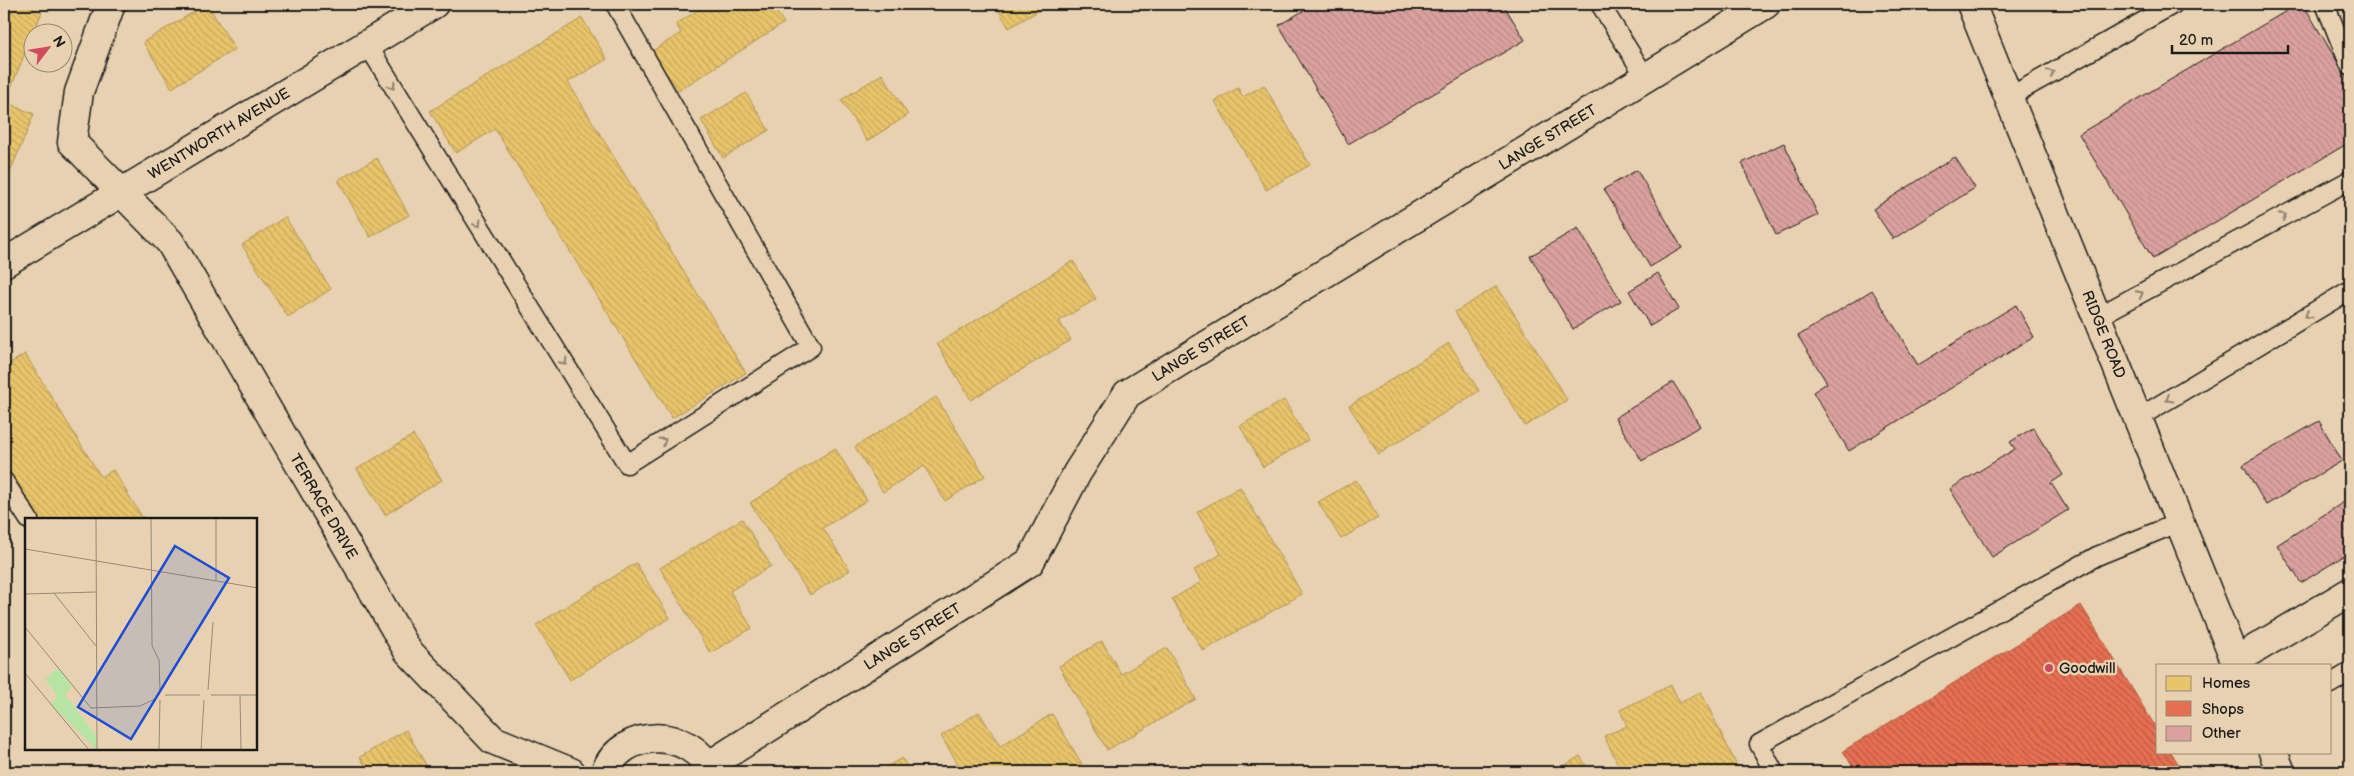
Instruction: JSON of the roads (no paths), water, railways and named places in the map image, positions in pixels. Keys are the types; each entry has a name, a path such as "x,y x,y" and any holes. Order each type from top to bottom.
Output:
{"street":[{"name":"TERRACE DRIVE","path":"111,4 79,92 72,142 170,242 408,650 493,740 571,772"},
{"name":"WENTWORTH AVENUE","path":"4,263 434,4"},
{"name":"LANGE STREET","path":"710,769 1030,562 1077,473 1127,394 1766,4"},
{"name":"RIDGE ROAD","path":"1971,4 2236,663"},
{"path":"2236,663 2350,592"},
{"path":"605,772 621,750 639,740 659,737 678,741 696,752 710,769"},
{"path":"2274,754 2281,772"}],"lane":[{"path":"367,44 627,464 811,347 615,4"},
{"path":"1600,4 1646,78"},
{"path":"2009,97 2174,4"},
{"path":"2325,4 2350,66"},
{"path":"2097,317 2350,180"},
{"path":"2138,418 2350,290"},
{"path":"4,481 28,518"},
{"path":"1774,772 1759,744 2096,556 2180,522"},
{"path":"2332,683 2350,672"}],"place":[{"name":"Goodwill","path":"2049,668"}]}
